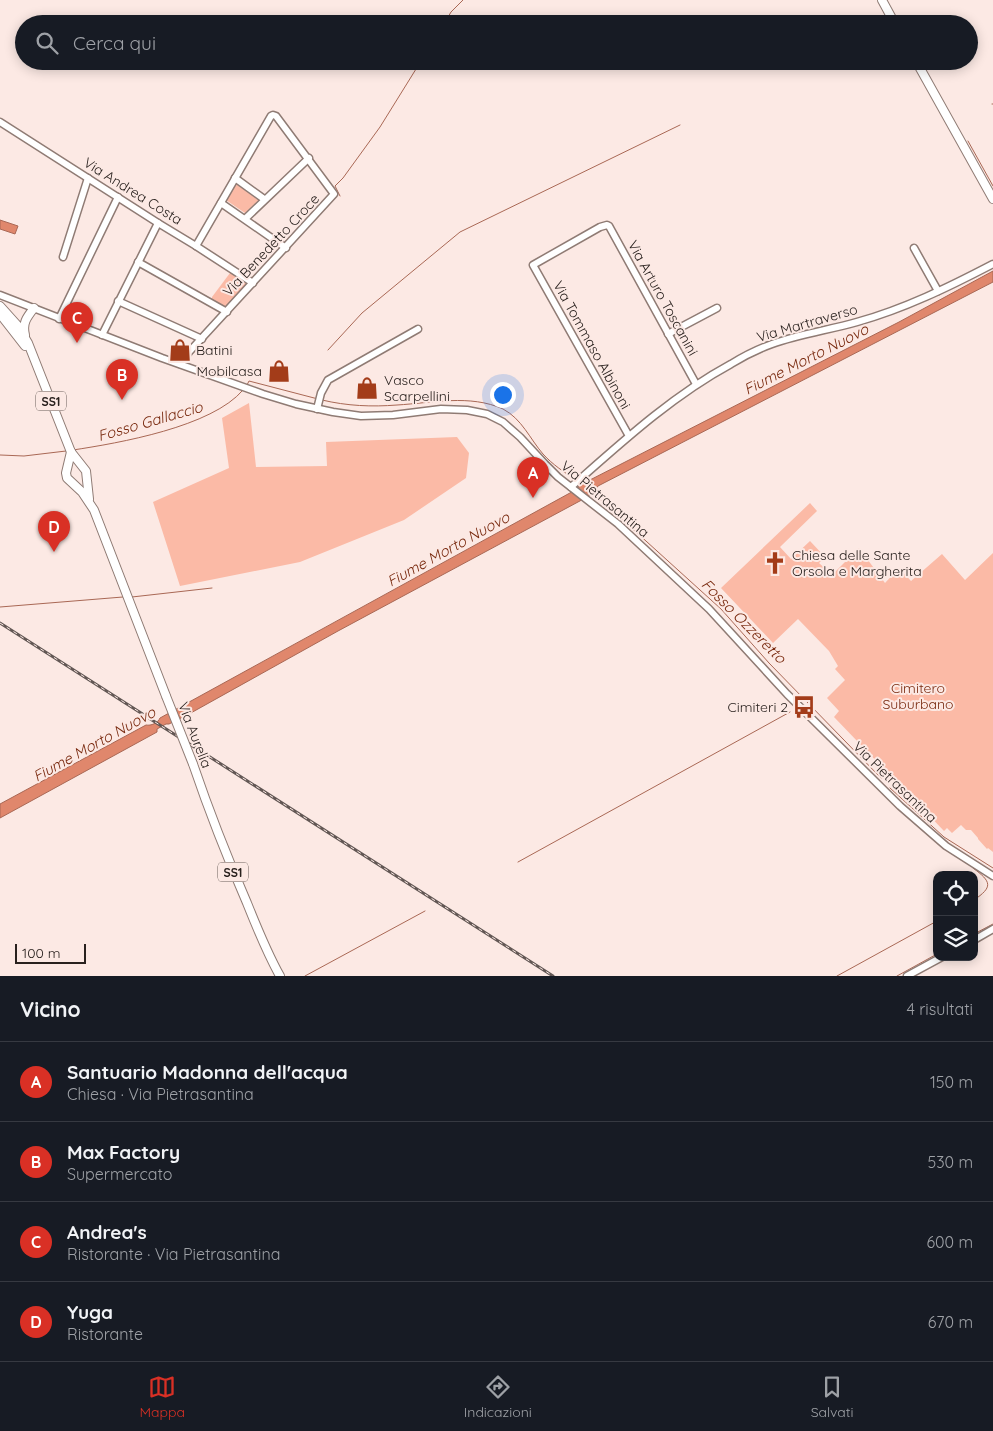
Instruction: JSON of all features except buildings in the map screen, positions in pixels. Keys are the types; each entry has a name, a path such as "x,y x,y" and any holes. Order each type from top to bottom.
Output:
{"main road":[{"path":"882,0 890,15"},
{"path":"921,70 993,199"},
{"name":"SS1","path":"0,306 18,326 26,340 71,452 84,468 86,477"},
{"path":"26,340 24,324 34,308"},
{"name":"SS1","path":"0,314 34,360"},
{"path":"68,468 71,452"},
{"path":"68,468 76,464 80,464 84,468"},
{"name":"SS1","path":"68,468 67,478 74,484"},
{"path":"74,484 81,483 86,477"},
{"name":"Via Aurelia","path":"86,477 89,501"},
{"name":"Via Aurelia","path":"74,484 89,501 94,510 193,764 211,816 266,949 280,976"}],"street":[{"name":"Via Benedetto Croce","path":"180,364 334,194 279,118 274,115 271,116 235,178"},
{"name":"Via Andrea Costa","path":"0,122 253,283"},
{"path":"245,219 309,158"},
{"path":"64,257 88,178"},
{"path":"196,246 235,178 264,199"},
{"path":"58,319 118,197"},
{"path":"222,203 286,248"},
{"path":"102,335 158,224"},
{"name":"Via Tommaso Albinoni","path":"607,225 600,227 533,265 629,436"},
{"name":"Via Arturo Toscanini","path":"607,225 611,228 696,384"},
{"path":"914,248 938,291"},
{"path":"138,262 227,312"},
{"name":"Via Martraverso","path":"573,486 629,436 696,384 742,358 771,344 876,316 910,304 993,264"},
{"name":"Via Pietrasantina","path":"0,296 275,398 333,412 361,416 450,409 467,410 497,418 525,441 545,464 618,524 709,609 787,694 900,806 946,846 993,876"},
{"path":"118,301 202,339"},
{"path":"668,334 717,308"},
{"path":"317,408 320,394 328,380 418,329"},
{"path":"978,938 993,929"},
{"path":"907,976 935,961"}],"green space":[{"path":"236,184 259,200 245,213 226,200"},
{"path":"230,273 248,284 226,307 212,299 212,297"},
{"path":"249,403 256,467 327,466 326,442 457,437 469,453 466,478 404,520 300,562 180,586 153,502 229,468 222,418"},
{"name":"Cimitero Suburbano","path":"810,503 817,511 780,547 791,559 810,541 825,557 819,563 832,575 859,548 885,583 899,568 911,581 942,554 965,580 993,553 993,852 987,849 971,830 966,830 961,825 952,833 947,828 944,831 900,785 898,786 882,770 883,768 834,717 839,711 827,698 845,680 835,669 838,666 829,651 798,619 773,643 721,588"}],"shaded area":[{"path":"0,220 18,226 15,234 0,229"},
{"path":"993,271 993,282 598,486 591,495 338,631 189,714 166,724 157,729 157,732 0,818 0,804 146,725 154,724 160,718 579,488 578,486 899,322"}],"waterway":[{"path":"449,15 463,0"},
{"path":"340,196 335,186 343,178 380,127 415,70"},
{"path":"328,350 362,313 460,232 680,125"},
{"path":"968,141 993,186"},
{"name":"Fosso Gallaccio","path":"247,385 249,381 318,399"},
{"name":"Fosso Gallaccio","path":"73,450 139,438 188,423 210,414 229,403 243,390"},
{"name":"Fosso Gallaccio","path":"322,400 341,404 369,406 451,401 490,404 510,413 521,424 547,458 576,480"},
{"name":"Fosso Gallaccio","path":"0,455 24,456 66,451"},
{"name":"Fosso Ozzeretto","path":"593,493 721,609 769,663 881,778"},
{"path":"132,597 212,588"},
{"path":"0,607 123,597"},
{"path":"518,862 790,712"},
{"name":"Fosso Ozzeretto","path":"890,788 944,837 993,868"},
{"path":"973,868 977,871"},
{"path":"978,872 988,884 985,891 978,897"},
{"path":"305,976 425,911"},
{"path":"837,976 933,923"},
{"path":"978,932 993,924"},
{"path":"897,976 933,956"}],"railway":[{"path":"0,623 553,976"}],"place":[{"name":"Andrea's","path":"77,343"},
{"name":"Batini","path":"180,350"},
{"name":"Mobilcasa","path":"279,371"},
{"name":"Vasco Scarpellini","path":"367,388"},
{"name":"Max Factory","path":"122,400"},
{"name":"Santuario Madonna dell'acqua","path":"533,498"},
{"name":"Yuga","path":"54,552"},
{"name":"Chiesa delle Sante Orsola e Margherita","path":"775,563"},
{"name":"Cimiteri 2","path":"804,707"}],"water label":[{"name":"Fiume Morto Nuovo","path":"806,359"},
{"name":"Fiume Morto Nuovo","path":"448,549"},
{"name":"Fiume Morto Nuovo","path":"94,744"}]}
